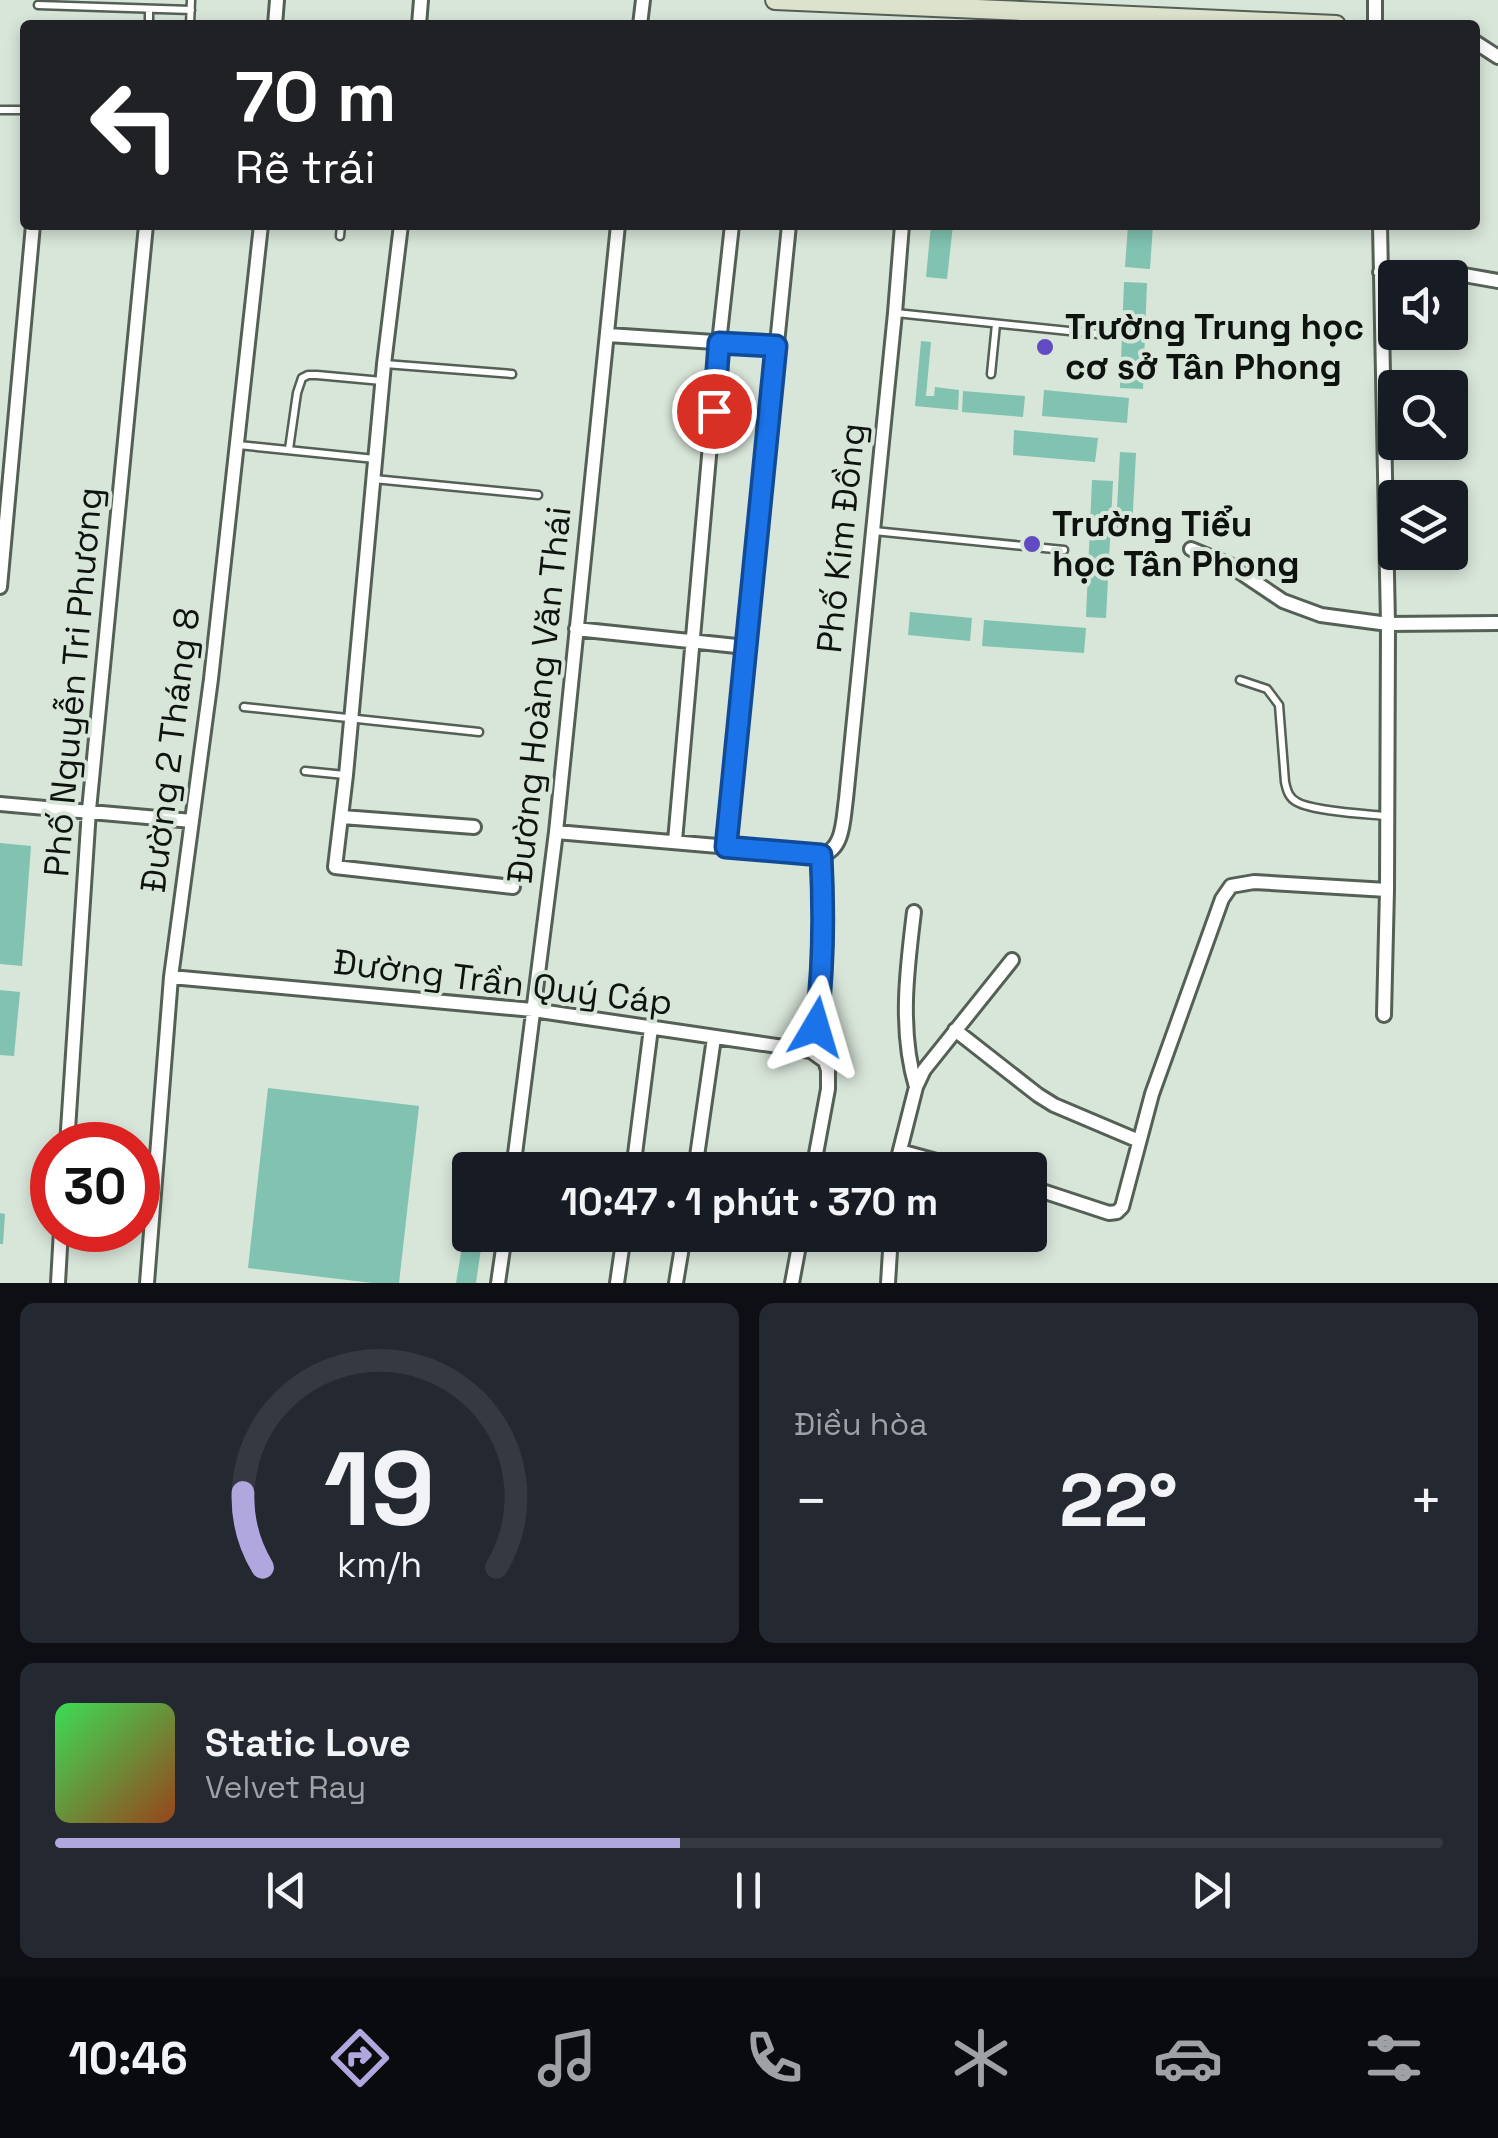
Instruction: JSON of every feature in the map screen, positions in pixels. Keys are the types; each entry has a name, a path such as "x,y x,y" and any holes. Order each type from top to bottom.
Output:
{"street":[{"path":"775,0 1061,7 1260,20"},
{"path":"0,587 32,230"},
{"name":"Phố Nguyễn Tri Phương","path":"69,1122 89,810 146,230"},
{"name":"Đường 2 Tháng 8","path":"147,1283 171,977 211,679 259,230"},
{"path":"400,230 335,867 514,887"},
{"name":"Đường Hoàng Văn Thái","path":"515,1152 556,832 618,230"},
{"path":"675,841 731,230"},
{"path":"726,847 788,230"},
{"name":"Phố Kim Đồng","path":"825,855 834,850 841,832 846,799 902,230"},
{"path":"1380,230 1380,260"},
{"path":"1468,276 1498,281"},
{"path":"608,335 776,346"},
{"path":"1382,350 1388,624 1384,1015"},
{"path":"0,404 15,405"},
{"path":"1190,548 1228,564 1284,601 1322,615 1388,624 1498,622"},
{"path":"576,630 746,647"},
{"path":"0,804 192,821"},
{"path":"342,817 474,827"},
{"path":"556,832 825,855 822,976 810,1051"},
{"path":"1047,1192 1109,1212 1117,1212 1126,1201 1159,1076 1226,890 1236,884 1254,882 1387,890"},
{"path":"914,912 906,1032 916,1086"},
{"path":"900,1152 916,1086 924,1070 1012,960"},
{"name":"Đường Trần Quý Cáp","path":"171,977 533,1010 810,1051 824,1061 828,1070 816,1152"},
{"path":"636,1152 651,1028"},
{"path":"954,1030 1038,1096 1139,1141"},
{"path":"698,1152 714,1038"},
{"path":"58,1283 60,1252"},
{"path":"498,1283 503,1252"},
{"path":"617,1283 622,1252"},
{"path":"676,1283 681,1252"},
{"path":"792,1283 798,1252"},
{"path":"888,1283 889,1252"}],"lane":[{"path":"190,20 192,0"},
{"path":"38,5 191,10"},
{"path":"149,9 149,20"},
{"path":"340,236 341,230"},
{"path":"895,313 1098,334"},
{"path":"991,374 996,324"},
{"path":"384,364 512,374"},
{"path":"290,449 302,378 317,375 382,381"},
{"path":"236,445 375,459"},
{"path":"373,478 538,495"},
{"path":"872,531 1064,550"},
{"path":"1240,680 1268,689 1279,705 1285,782 1294,800 1308,806 1387,816"},
{"path":"244,707 479,732"},
{"path":"305,771 346,775"}],"building":[{"path":"931,230 952,230 947,279 926,277"},
{"path":"1128,230 1153,230 1150,269 1125,267"},
{"path":"1124,282 1147,283 1143,389 1120,388"},
{"path":"921,341 931,342 926,396 934,396 935,387 959,390 958,410 915,406"},
{"path":"1044,390 1129,398 1127,423 1042,416"},
{"path":"963,391 1025,396 1023,417 962,412"},
{"path":"1014,430 1098,438 1095,462 1013,455"},
{"path":"1120,452 1136,453 1132,529 1116,528"},
{"path":"1092,480 1113,481 1106,618 1086,617"},
{"path":"910,612 972,618 970,641 908,635"},
{"path":"984,620 1086,628 1084,653 982,646"},
{"path":"0,843 31,846 22,966 0,964"},
{"path":"0,990 20,992 14,1056 0,1055"},
{"path":"268,1088 419,1106 399,1283 248,1268"},
{"path":"0,1213 5,1214 3,1244 0,1244"},
{"path":"461,1252 481,1252 476,1283 456,1283"}],"place":[{"name":"Trường Trung học cơ sở Tân Phong","path":"1045,347"},
{"name":"Trường Tiểu học Tân Phong","path":"1032,544"}],"route":[{"path":"714,411 719,343 776,346 726,847 821,855 824,946 816,1027"}]}
